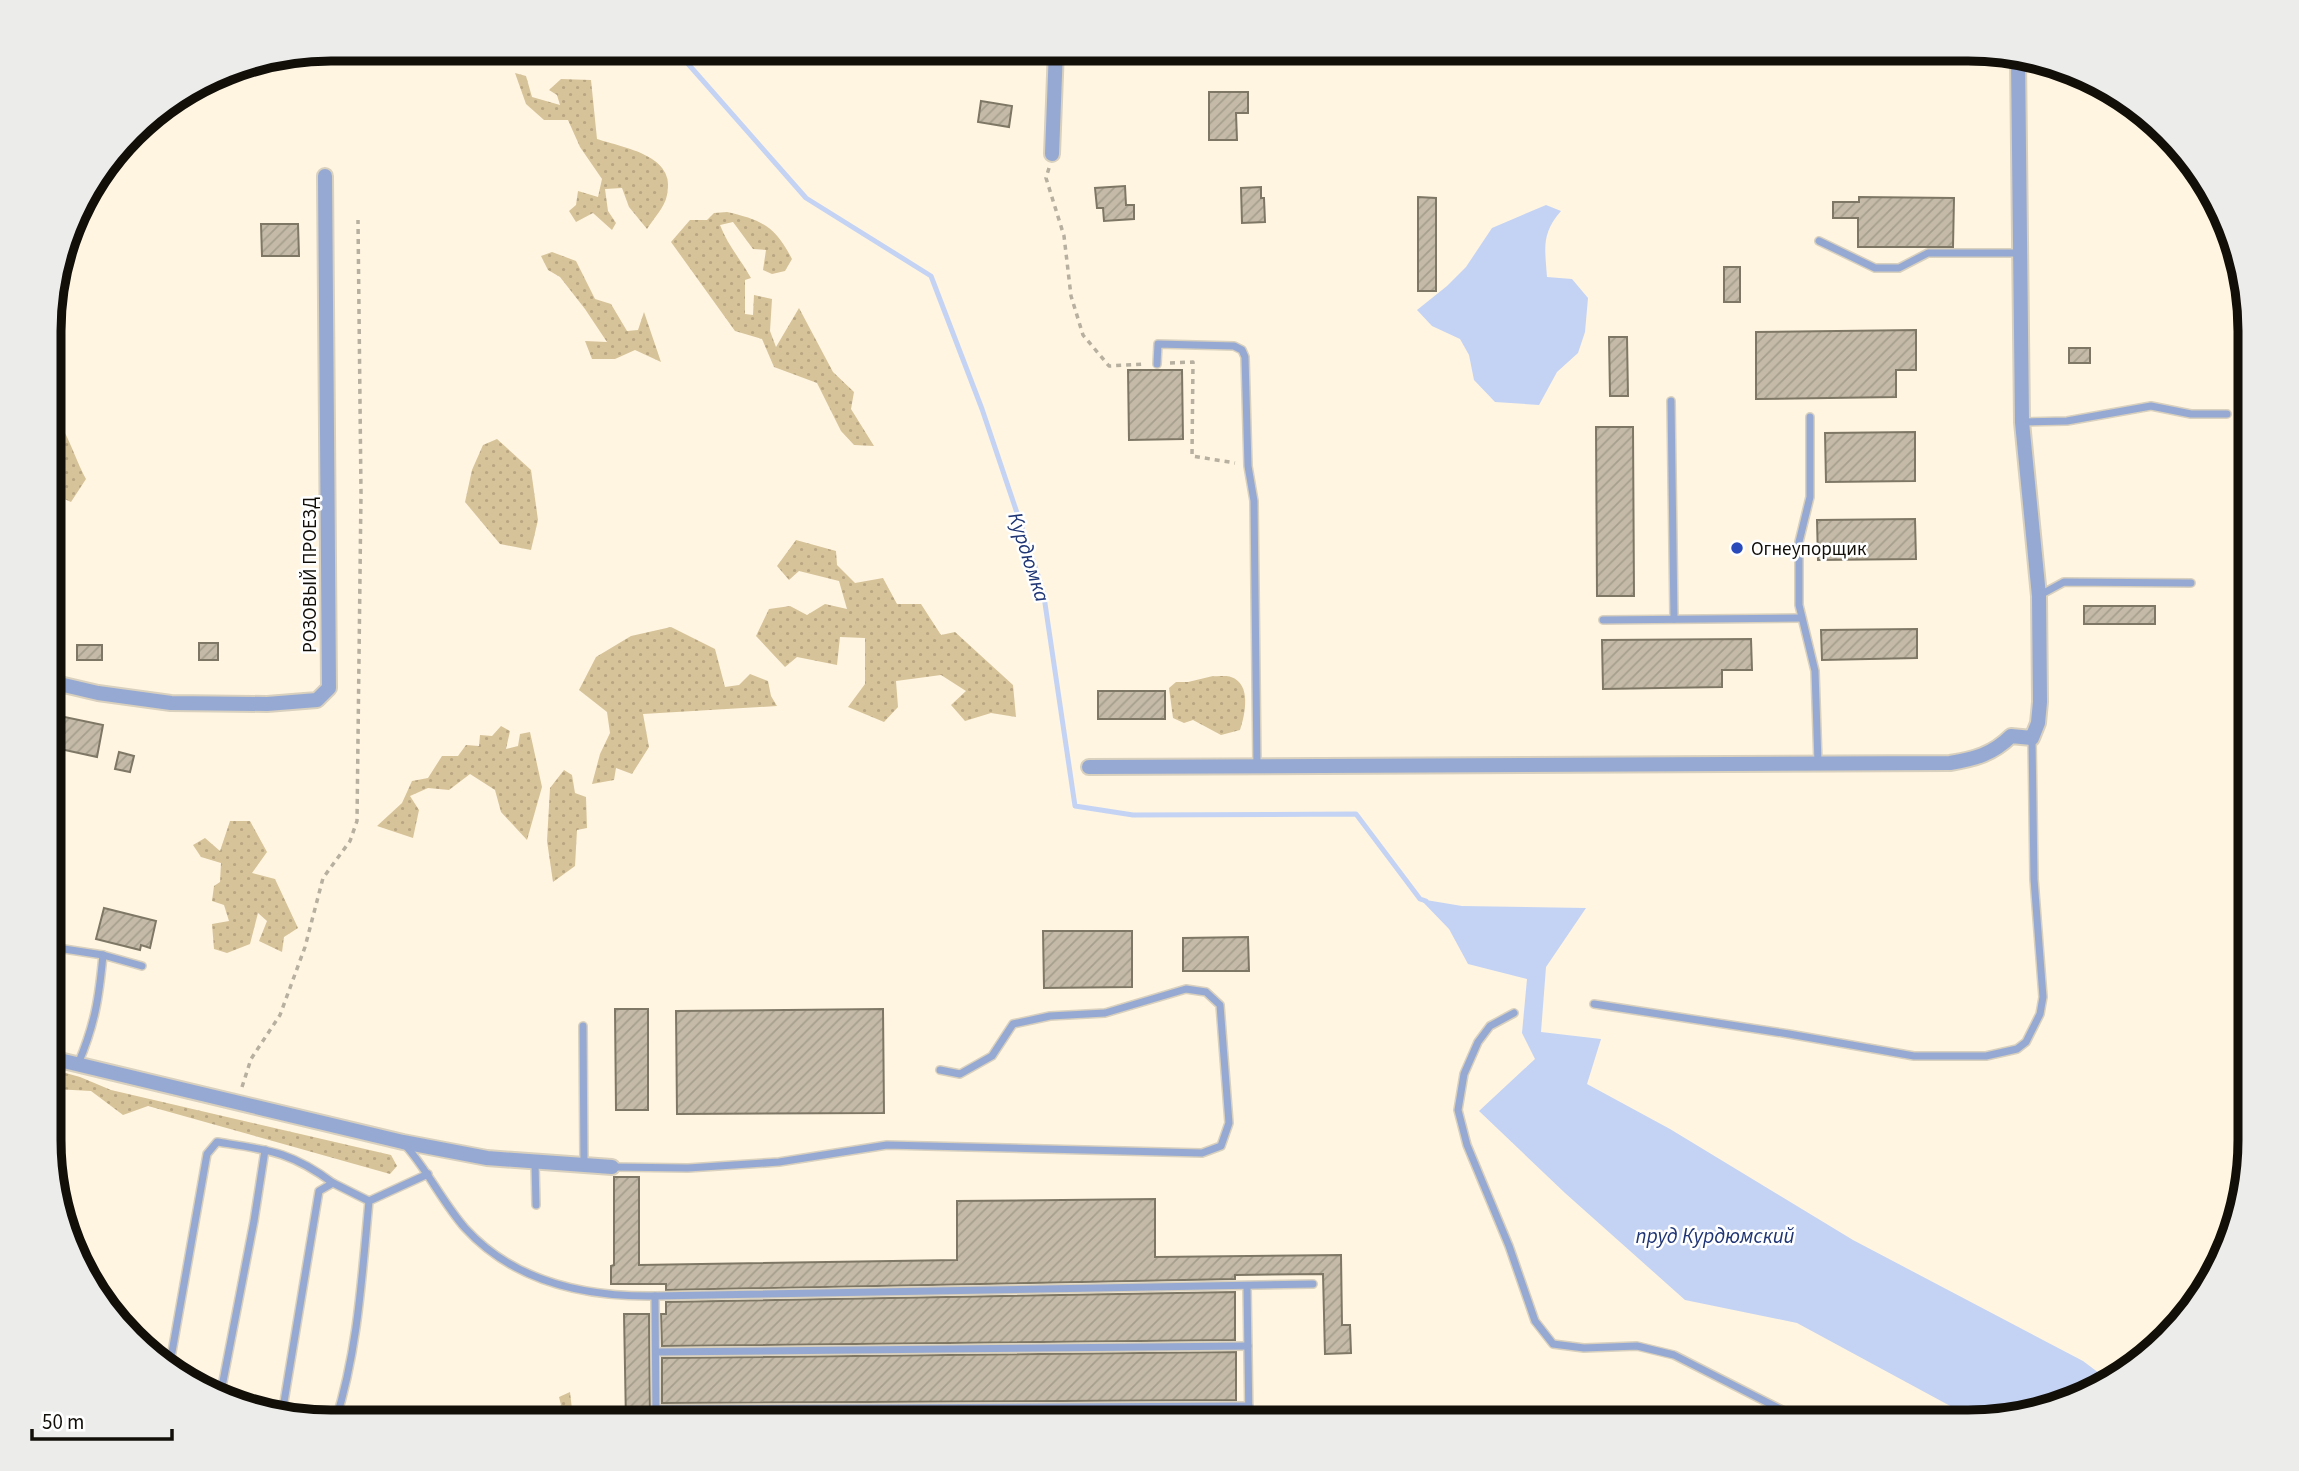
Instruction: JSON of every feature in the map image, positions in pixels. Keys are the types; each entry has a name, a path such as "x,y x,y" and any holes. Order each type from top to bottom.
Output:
{"street":[{"path":"1052,154 1056,61"},
{"path":"1089,767 1950,763 1977,759 1998,749 2011,736 2032,738 2038,723 2040,702 2039,596 2022,422 2018,66"},
{"name":"РОЗОВЫЙ ПРОЕЗД","path":"61,684 171,704 267,704 317,700 329,688 325,176"},
{"path":"61,1060 403,1142 487,1158 612,1167"}],"lane":[{"path":"1819,241 1875,268 1899,268 1928,253 2020,253"},
{"path":"1157,364 1158,344 1234,346 1242,351 1245,357 1248,466 1254,500 1257,767"},
{"path":"1671,401 1674,619"},
{"path":"2022,422 2067,421 2151,406 2191,414 2227,414"},
{"path":"1810,417 1810,497 1799,542 1801,618 1815,671 1818,764"},
{"path":"2039,596 2064,582 2191,583"},
{"path":"1603,620 1801,618"},
{"path":"1594,1004 1914,1056 1986,1056 2017,1049 2032,1033 2043,997 2034,879 2032,738"},
{"path":"61,949 103,955 142,966"},
{"path":"78,1064 92,1032 103,955"},
{"path":"612,1167 688,1168 779,1162 887,1145 1202,1153 1221,1146 1229,1122 1220,1005 1206,992 1186,989 1105,1013 1050,1016 1013,1024 992,1056 960,1074 940,1070"},
{"path":"1514,1013 1490,1026 1478,1042 1464,1074 1458,1110 1467,1145 1509,1246 1535,1321 1553,1344 1584,1348 1637,1346 1674,1355 1782,1410"},
{"path":"583,1026 584,1166"},
{"path":"171,1357 207,1154 217,1142 281,1152 309,1165 332,1183 369,1201"},
{"path":"403,1142 465,1227 491,1252 549,1283 586,1292 617,1296 655,1296 1313,1284"},
{"path":"222,1386 265,1150"},
{"path":"535,1163 536,1205"},
{"path":"369,1201 428,1174"},
{"path":"283,1406 319,1191 332,1183"},
{"path":"339,1410 358,1316 369,1201"},
{"path":"1247,1286 1249,1410"},
{"path":"655,1296 656,1409 1249,1406"},
{"path":"656,1352 1248,1346"}],"path":[{"path":"1052,154 1046,178 1064,236 1072,296 1083,335 1109,366 1193,362 1192,456 1248,466"}],"shaded area":[{"path":"515,73 526,76 532,97 560,105 557,95 549,90 561,79 591,80 597,139 646,155 664,171 668,181 666,199 647,229 629,207 622,188 605,189 608,211 616,223 612,230 593,213 576,222 569,211 576,205 578,191 598,197 602,179 580,147 568,120 544,120 526,104"},
{"path":"727,212 750,218 766,226 780,239 792,259 785,271 772,274 763,270 766,250 753,249 733,222 720,225 751,278 745,280 745,314 753,315 754,295 772,299 770,331 776,347 799,308 833,372 854,392 851,409 874,446 854,445 841,431 817,383 774,367 762,339 735,331 671,242 690,220 707,220 714,213"},
{"path":"552,252 576,261 595,299 611,304 627,331 638,330 644,312 661,362 635,350 615,359 592,359 585,341 607,342 560,277 548,270 541,256"},
{"path":"61,426 86,479 71,502 61,497"},
{"path":"497,439 531,470 538,520 531,550 500,544 465,502 472,470 483,445"},
{"path":"796,540 836,551 837,565 855,583 883,578 897,604 921,604 941,635 955,632 1013,685 1016,717 991,713 965,721 951,705 966,691 941,675 896,681 898,707 884,722 848,707 865,684 865,638 840,637 837,665 797,657 785,667 756,636 769,609 790,606 807,615 825,604 847,609 839,581 799,571 789,580 777,566"},
{"path":"671,627 715,649 725,687 739,685 750,674 768,681 771,696 777,706 643,714 649,747 632,774 616,768 614,780 592,784 600,754 610,733 607,712 579,690 596,657 631,636"},
{"path":"1213,676 1231,677 1242,686 1245,700 1240,730 1221,735 1193,720 1184,723 1173,718 1169,688 1176,682"},
{"path":"501,726 510,731 506,749 518,746 520,734 530,732 542,787 527,840 501,812 495,790 470,774 449,790 428,788 410,796 419,810 413,838 377,826 402,803 412,781 428,778 442,756 458,756 466,745 479,746 480,735 492,736"},
{"path":"564,770 572,775 575,793 586,797 587,828 577,830 575,866 553,882 547,841 550,788"},
{"path":"230,821 250,821 267,852 252,873 275,879 298,928 284,937 282,952 259,941 267,921 258,913 250,944 227,953 214,949 212,924 229,921 224,905 212,901 214,886 220,882 221,863 201,857 193,845 205,838 220,851"},
{"path":"61,1072 111,1090 391,1155 397,1166 390,1174 148,1106 123,1115 91,1091 61,1089"},
{"path":"570,1392 572,1410 557,1410 561,1405 559,1397"}],"water":[{"path":"1546,205 1561,211 1547,234 1547,277 1572,279 1588,298 1585,332 1578,353 1557,372 1539,405 1495,402 1474,380 1469,355 1460,339 1432,326 1417,310 1466,267 1492,228"},
{"name":"пруд Курдюмский","path":"1420,899 1462,906 1586,908 1546,967 1541,1032 1601,1039 1587,1084 1670,1129 1853,1240 2083,1361 2101,1375 2038,1401 1986,1409 1958,1410 1797,1323 1685,1300 1565,1193 1479,1111 1535,1059 1522,1033 1527,979 1468,964 1449,929"}],"building":[{"path":"1209,92 1248,92 1248,113 1236,113 1237,140 1209,140"},
{"path":"981,101 1012,106 1009,127 978,122"},
{"path":"1125,186 1126,205 1134,205 1134,219 1104,221 1103,208 1097,208 1095,188"},
{"path":"1261,187 1265,222 1242,223 1241,188"},
{"path":"1418,197 1436,198 1436,291 1418,291"},
{"path":"1859,197 1954,198 1953,247 1858,247 1858,218 1833,218 1833,202 1859,202"},
{"path":"261,224 298,224 299,256 262,256"},
{"path":"1724,267 1740,267 1740,302 1724,302"},
{"path":"1916,330 1916,370 1896,370 1896,397 1756,399 1756,332"},
{"path":"1609,337 1627,337 1628,396 1610,396"},
{"path":"2069,348 2090,348 2090,363 2069,363"},
{"path":"1128,370 1182,370 1183,439 1129,440"},
{"path":"1596,427 1633,427 1634,596 1597,596"},
{"path":"1915,432 1915,481 1826,482 1825,433"},
{"path":"1915,519 1916,559 1818,560 1817,520"},
{"path":"2084,606 2155,606 2155,624 2084,624"},
{"path":"1917,629 1917,658 1822,660 1821,630"},
{"path":"1751,639 1752,670 1722,670 1722,687 1603,689 1602,640"},
{"path":"199,643 218,643 218,660 199,660"},
{"path":"77,645 102,645 102,660 77,660"},
{"path":"1098,691 1165,691 1165,719 1098,719"},
{"path":"61,716 103,725 97,757 61,749"},
{"path":"119,752 134,756 130,772 115,769"},
{"path":"104,908 156,921 150,948 141,945 140,950 96,939"},
{"path":"1043,931 1132,931 1132,987 1044,988"},
{"path":"1248,937 1249,971 1183,971 1183,938"},
{"path":"615,1009 648,1009 648,1110 616,1110"},
{"path":"883,1009 884,1113 677,1114 676,1011"},
{"path":"614,1177 639,1177 639,1265 957,1260 957,1201 1155,1199 1155,1257 1341,1255 1342,1325 1350,1325 1351,1353 1325,1354 1323,1274 1235,1275 1235,1279 666,1290 666,1284 611,1284 611,1266 614,1265"},
{"path":"1235,1292 1235,1340 662,1346 661,1314 666,1314 666,1302"},
{"path":"624,1314 649,1314 650,1410 626,1410"},
{"path":"1236,1352 1236,1400 662,1403 662,1358"}],"waterway":[{"name":"Курдюмка","path":"686,61 806,198 931,276 982,409 1043,590 1075,806 1133,815 1356,814 1420,899 1426,901"}],"place":[{"name":"Огнеупорщик","path":"1737,548"}]}
